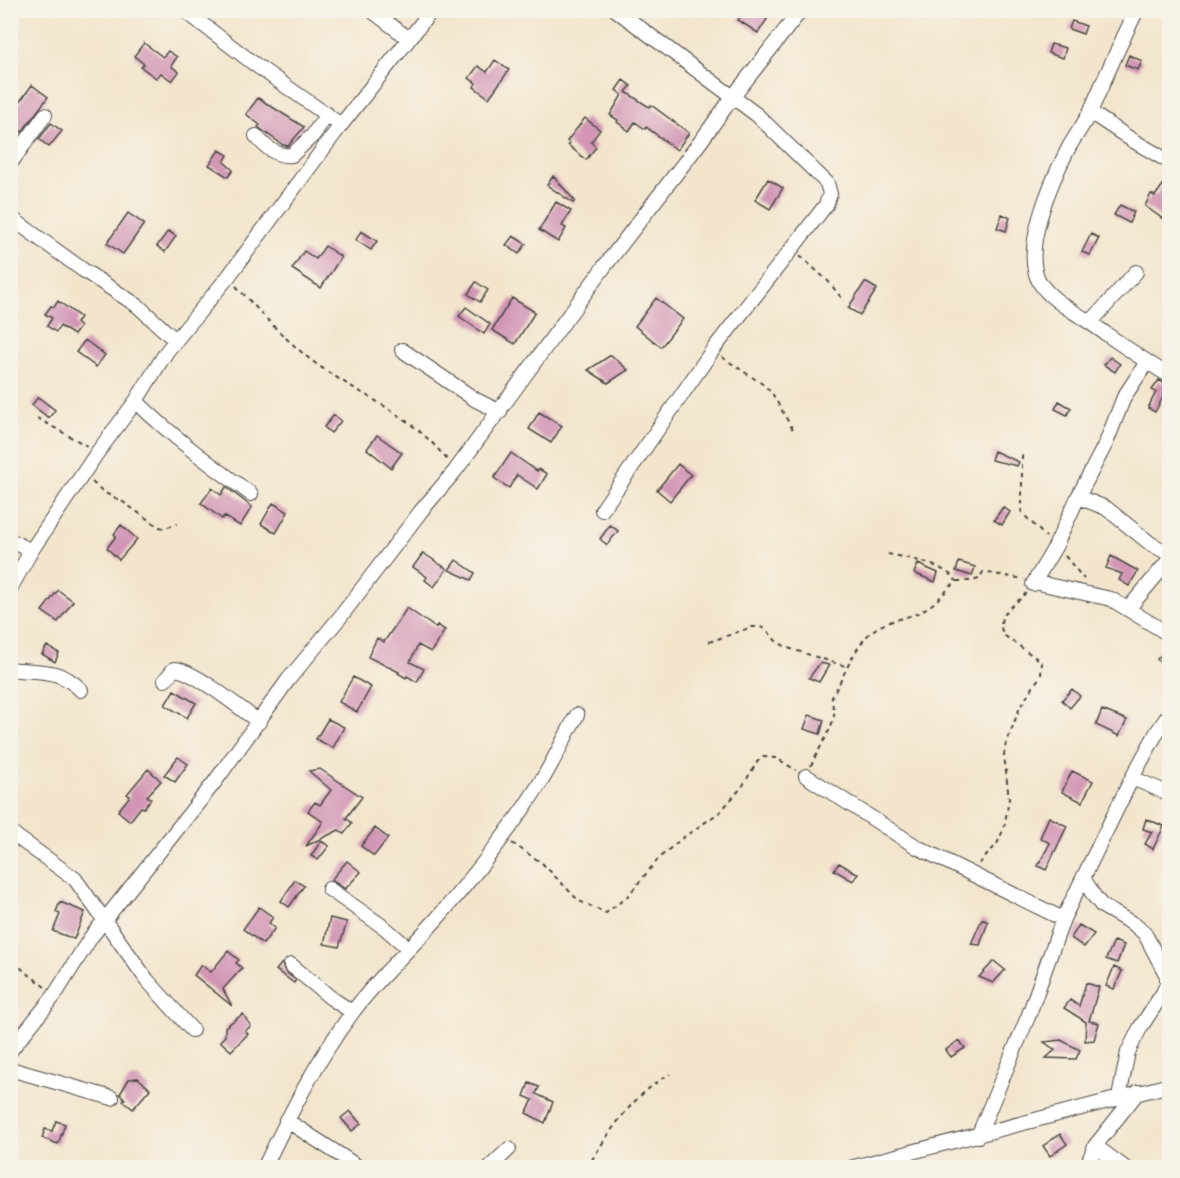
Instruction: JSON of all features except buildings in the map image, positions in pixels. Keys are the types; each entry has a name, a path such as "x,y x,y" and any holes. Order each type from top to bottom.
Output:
{"street":[{"path":"184,10 253,63 341,125"},
{"path":"371,10 409,39"},
{"path":"10,589 31,551 97,453 136,401 175,340 228,277 341,125 432,10"},
{"path":"602,510 712,351 826,205 830,194 827,183 757,115 616,10"},
{"path":"10,1052 54,996 91,937 214,783 288,680 455,471 604,267 801,10"},
{"path":"1137,10 1090,112 1068,149 1046,200 1038,230 1034,262 1036,273 1046,290 1090,323 1170,376"},
{"path":"1090,112 1170,162"},
{"path":"256,136 273,151 287,156 292,155 313,135 327,114"},
{"path":"10,164 45,115"},
{"path":"10,216 83,270 138,306 175,340"},
{"path":"1090,323 1136,272"},
{"path":"402,350 476,400 500,412"},
{"path":"1147,362 1124,397 1106,443 1055,547 1034,582 1111,600 1170,635"},
{"path":"136,401 157,422 251,494"},
{"path":"1078,497 1106,508 1151,544 1170,554"},
{"path":"10,540 31,551"},
{"path":"1128,609 1170,560"},
{"path":"10,669 57,674 81,690"},
{"path":"165,680 174,669 182,670 215,690 259,722"},
{"path":"978,1136 1028,1017 1063,919 1132,778 1170,713"},
{"path":"264,1167 286,1120 318,1063 352,1012 438,917 502,837 544,776 577,715"},
{"path":"806,776 917,847 1063,919"},
{"path":"1132,778 1170,794"},
{"path":"10,832 75,879 147,980 192,1030"},
{"path":"1084,879 1102,906 1135,925 1145,934 1167,976 1167,984 1163,993 1140,1028 1128,1052 1119,1097"},
{"path":"329,889 385,928 408,948"},
{"path":"291,965 352,1012"},
{"path":"10,1069 112,1098"},
{"path":"850,1167 1170,1085"},
{"path":"1086,1167 1095,1146 1138,1092"},
{"path":"286,1120 360,1167"},
{"path":"1095,1146 1125,1167"},
{"path":"489,1167 509,1149"}],"path":[{"path":"791,248 828,281 844,300"},
{"path":"228,277 273,326 305,355 335,376 395,411 426,437 455,471"},
{"path":"712,351 764,385 778,400 793,430"},
{"path":"37,418 97,453"},
{"path":"1022,455 1022,513 1068,559 1097,595"},
{"path":"83,475 105,493 123,502 159,527 165,528 177,524"},
{"path":"888,554 932,565 952,575 956,581"},
{"path":"502,837 542,863 579,901 606,913 627,897 659,858 681,839 720,812 742,787 757,762 764,757 776,758 806,776 830,728 834,715 832,697 866,638 888,622 925,609 939,599 956,581 979,579 983,572 1034,582 1024,596 1003,616 1000,626 1005,636 1042,663 1043,672 1020,707 1005,747 1009,799 1004,828 997,844 981,860 975,875"},
{"path":"710,642 727,638 753,627 760,627 766,629 776,641 788,648 848,667"},
{"path":"13,962 54,996"},
{"path":"587,1167 617,1120 655,1083 670,1074"}]}
